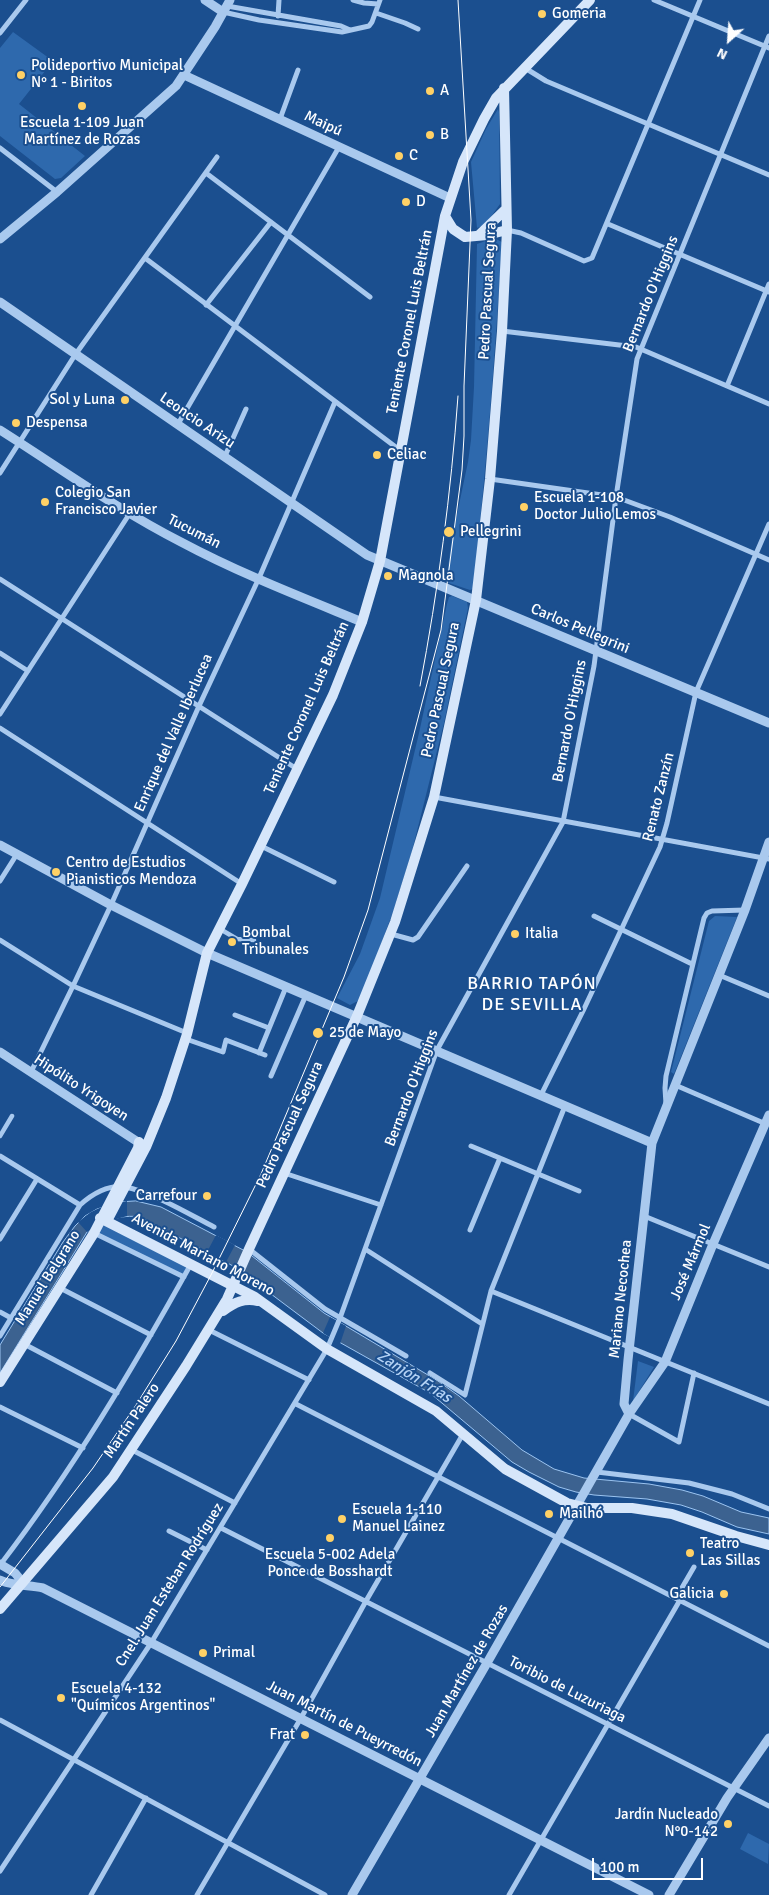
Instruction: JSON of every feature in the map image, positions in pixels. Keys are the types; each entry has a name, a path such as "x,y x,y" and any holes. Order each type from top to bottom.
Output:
{"main road":[{"name":"Teniente Coronel Luis Beltrán","path":"112,1211 121,1187 166,1098 187,1036 207,953 261,846 333,695 362,622 380,560 445,216 463,162 490,108 504,88 590,0"},
{"name":"Pedro Pascual Segura","path":"245,1258 357,1016 390,934 434,797 476,600 490,479 502,331 507,230 504,88"},
{"path":"476,237 487,229 506,209"},
{"path":"445,216 453,229 465,237 476,237 507,230"},
{"name":"Manuel Belgrano","path":"0,1382 104,1219 121,1187"},
{"name":"Manuel Belgrano","path":"104,1219 112,1211"},
{"name":"Avenida Mariano Moreno","path":"104,1219 262,1302 327,1349 426,1404 464,1433 495,1461 515,1475 569,1504 587,1508 632,1508 672,1514 769,1545"},
{"name":"Martín Palero","path":"0,1609 24,1584 105,1486 132,1450 209,1330 234,1286 245,1258"},
{"path":"217,1316 239,1301 252,1299 262,1302"}],"street":[{"path":"0,33 26,0"},
{"path":"205,0 278,16 341,26 350,30"},
{"path":"278,16 279,0"},
{"path":"226,6 259,20 342,32 369,26 379,2 364,3 353,0"},
{"path":"654,0 767,47"},
{"path":"507,230 521,232 584,261 591,260 608,224 700,0"},
{"path":"0,239 173,89 184,75 226,6"},
{"path":"376,13 405,22 418,29"},
{"name":"Bernardo O'Higgins","path":"335,1330 437,1050 562,822 596,650 635,369 641,349 767,47 769,36"},
{"path":"525,68 546,81 769,175"},
{"path":"280,119 298,70"},
{"name":"Maipú","path":"184,75 450,198"},
{"path":"178,424 339,147"},
{"path":"0,148 56,192"},
{"path":"0,473 75,354 217,157"},
{"path":"206,173 370,297"},
{"path":"206,305 271,222"},
{"path":"608,224 768,291"},
{"path":"145,258 401,451"},
{"path":"727,386 768,291 769,284"},
{"name":"Leoncio Arizu","path":"0,302 362,551 380,560"},
{"path":"502,331 631,346 769,404"},
{"name":"Enrique del Valle Iberlucea","path":"31,1072 111,905 199,706 259,578 335,402"},
{"path":"225,456 246,409"},
{"name":"Tucumán","path":"0,430 130,513 184,544 362,622"},
{"path":"490,479 616,496 769,560"},
{"path":"0,714 130,513"},
{"name":"Renato Zanzín","path":"541,1096 622,929 662,840 696,692 769,524"},
{"name":"Carlos Pellegrini","path":"380,560 769,723"},
{"path":"0,579 298,769"},
{"path":"0,653 28,671"},
{"path":"0,728 242,884"},
{"path":"434,797 562,822 767,858"},
{"name":"Mariano Necochea","path":"629,1414 624,1404 652,1143 767,858 769,842"},
{"path":"0,845 111,905 207,953 652,1143"},
{"path":"261,846 334,882"},
{"path":"0,881 17,854"},
{"path":"390,934 413,940 418,937 467,866"},
{"name":"Mariano Necochea","path":"666,1107 666,1076 692,964 706,915 717,910 745,910"},
{"path":"594,916 692,964"},
{"path":"219,928 237,938 254,940"},
{"path":"0,940 73,986 223,1052 226,1040 265,1055"},
{"path":"719,974 769,996"},
{"path":"258,1053 286,987"},
{"path":"271,1076 306,995"},
{"path":"235,1015 269,1028"},
{"name":"Hipólito Yrigoyen","path":"1,1055 31,1072 143,1145"},
{"path":"675,1085 767,1125"},
{"path":"430,1372 465,1395 491,1291 565,1106"},
{"name":"José Mármol","path":"629,1414 665,1362 713,1244 767,1125 769,1115"},
{"path":"0,1136 12,1116"},
{"path":"472,1146 579,1191"},
{"path":"0,1156 80,1205"},
{"path":"470,1230 500,1158"},
{"path":"284,1173 381,1205"},
{"path":"0,1239 37,1179"},
{"path":"0,1336 80,1205 96,1193 121,1187 150,1196 214,1227"},
{"path":"644,1216 769,1267"},
{"path":"94,1233 184,1277"},
{"path":"365,1249 482,1324"},
{"path":"245,1258 339,1320 406,1356"},
{"name":"Martín Palero","path":"0,1564 83,1448 152,1335 191,1264"},
{"path":"60,1288 152,1335"},
{"path":"491,1291 769,1404"},
{"path":"0,1312 11,1318"},
{"path":"209,1330 309,1380"},
{"name":"Cnel. Juan Esteban Rodríguez","path":"0,1871 151,1643 296,1404 327,1349 335,1330"},
{"path":"24,1344 117,1393"},
{"path":"694,1373 679,1442 629,1414 591,1483 689,1483 732,1494 769,1509"},
{"path":"296,1404 769,1646"},
{"path":"0,1407 83,1448"},
{"path":"197,1895 464,1433"},
{"path":"132,1450 235,1503"},
{"name":"Juan Martínez de Rozas","path":"352,1895 591,1483"},
{"name":"Toribio de Luzuriaga","path":"220,1528 769,1806"},
{"path":"169,1531 207,1550"},
{"name":"Juan Martín de Pueyrredón","path":"0,1564 15,1573 24,1584"},
{"path":"509,1895 608,1724 694,1567"},
{"name":"Juan Martín de Pueyrredón","path":"0,1580 12,1584 24,1584 43,1588 649,1895"},
{"path":"0,1720 325,1895"},
{"path":"669,1895 733,1788 769,1738"},
{"path":"91,1895 146,1798"}],"shaded area":[{"path":"13,32 53,61 19,104 85,156 61,178 55,179 0,136 0,48"},
{"path":"498,109 500,204 488,221 477,228 471,162 486,129"},
{"path":"494,238 502,242 478,546 473,589 470,590 446,582 452,538 471,440 477,244"},
{"path":"452,596 467,602 468,608 444,723 412,851 393,912 360,1000 350,1005 337,998 360,954 380,898 447,604 449,597"},
{"path":"715,916 737,917 674,1074 671,1072 709,921"},
{"path":"100,1218 191,1264 184,1277 94,1233"},
{"path":"638,1361 654,1367 633,1401"},
{"path":"748,1833 769,1844 768,1864 740,1849"}],"water":[{"name":"Zanjón Frías","path":"136,1201 161,1207 247,1252 324,1313 438,1381 459,1396 522,1450 554,1469 584,1478 649,1484 703,1496 741,1512 769,1518 769,1534 737,1527 681,1505 647,1499 576,1492 559,1487 529,1472 512,1462 430,1393 323,1333 235,1267 140,1217 112,1219 87,1232 0,1373 0,1345 63,1242 75,1226 85,1216 97,1209 120,1202"}],"pier":[{"path":"127,1201 127,1216 106,1222 87,1232 78,1222 91,1212 104,1206"},
{"path":"216,1235 235,1245 226,1262 207,1252"},
{"path":"330,1317 346,1326 340,1344 323,1333"}],"tram line":[{"path":"0,1587 93,1468 136,1405 176,1341 261,1174 344,977 368,910 441,630 462,470 471,220 458,0"},
{"path":"420,686 443,542 458,396"}],"place":[{"name":"Gomeria","path":"542,14"},
{"name":"Polideportivo Municipal N° 1 - Biritos","path":"21,75"},
{"name":"A","path":"430,91"},
{"name":"Escuela 1-109 Juan Martínez de Rozas","path":"82,106"},
{"name":"B","path":"430,135"},
{"name":"C","path":"399,156"},
{"name":"D","path":"406,202"},
{"name":"Sol y Luna","path":"125,400"},
{"name":"Despensa","path":"16,423"},
{"name":"Celiac","path":"377,455"},
{"name":"Colegio San Francisco Javier","path":"45,502"},
{"name":"Escuela 1-108 Doctor Julio Lemos","path":"524,507"},
{"name":"Pellegrini","path":"449,532"},
{"name":"Magnola","path":"388,576"},
{"name":"Centro de Estudios Pianisticos Mendoza","path":"56,872"},
{"name":"Italia","path":"515,934"},
{"name":"Bombal Tribunales","path":"232,942"},
{"name":"25 de Mayo","path":"318,1033"},
{"name":"Carrefour","path":"207,1196"},
{"name":"Mailhó","path":"549,1514"},
{"name":"Escuela 1-110 Manuel Lainez","path":"342,1519"},
{"name":"Escuela 5-002 Adela Ponce de Bosshardt","path":"330,1538"},
{"name":"Teatro Las Sillas","path":"690,1553"},
{"name":"Galicia","path":"724,1594"},
{"name":"Primal","path":"203,1653"},
{"name":"Escuela 4-132 \"Químicos Argentinos\"","path":"61,1698"},
{"name":"Frat","path":"305,1735"},
{"name":"Jardín Nucleado N°0-142","path":"728,1824"}],"district":[{"name":"BARRIO TAPÓN DE SEVILLA","path":"532,994"}]}
